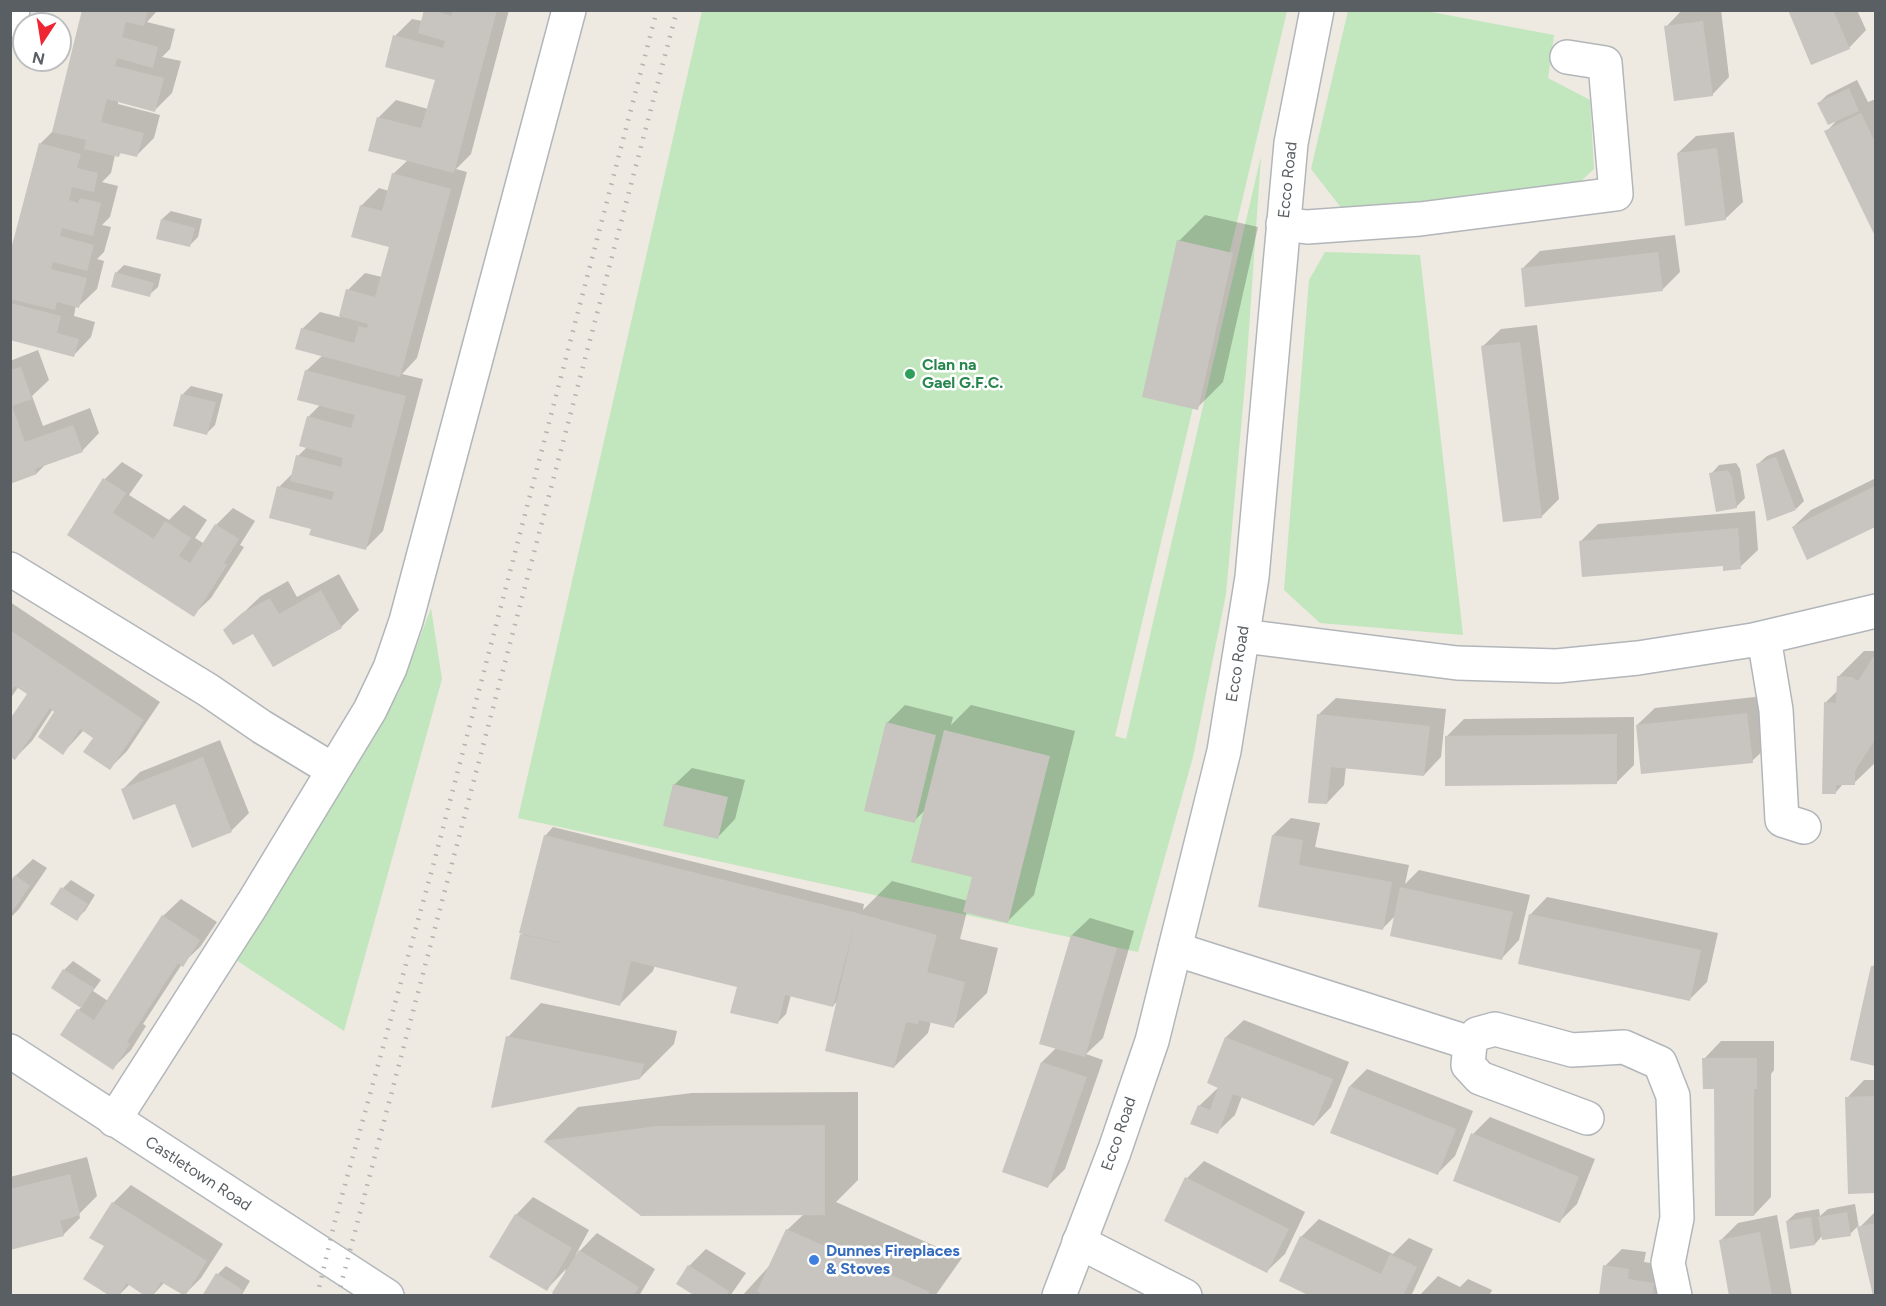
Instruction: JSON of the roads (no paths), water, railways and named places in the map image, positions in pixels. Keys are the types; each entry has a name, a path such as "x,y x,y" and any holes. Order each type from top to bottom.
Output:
{"street":[{"path":"10,21 14,10"},
{"path":"114,1120 253,903 370,710 390,668 406,621 569,10"},
{"name":"Ecco Road","path":"1059,1296 1114,1152 1152,1041 1224,751 1252,578 1291,142 1317,10"},
{"path":"1283,224 1307,227 1420,219 1616,194 1605,63 1566,57"},
{"path":"10,569 208,690 271,733 333,771"},
{"path":"1243,636 1457,663 1557,666 1638,658 1764,638 1875,611"},
{"path":"1764,638 1776,710 1782,820 1804,827"},
{"path":"1175,950 1470,1043"},
{"path":"1587,1118 1480,1078 1468,1065 1470,1043 1477,1034 1495,1029 1572,1050 1623,1047 1660,1063 1673,1096 1677,1218 1668,1263 1675,1296"},
{"name":"Castletown Road","path":"10,1051 387,1296"},
{"path":"1079,1242 1185,1296"}],"railway":[{"path":"317,1296 335,1221 433,866 657,10"},
{"path":"338,1296 677,10"}],"place":[{"name":"Clan na Gael G.F.C.","path":"910,374"},
{"name":"Dunnes Fireplaces & Stoves","path":"814,1260"}]}
